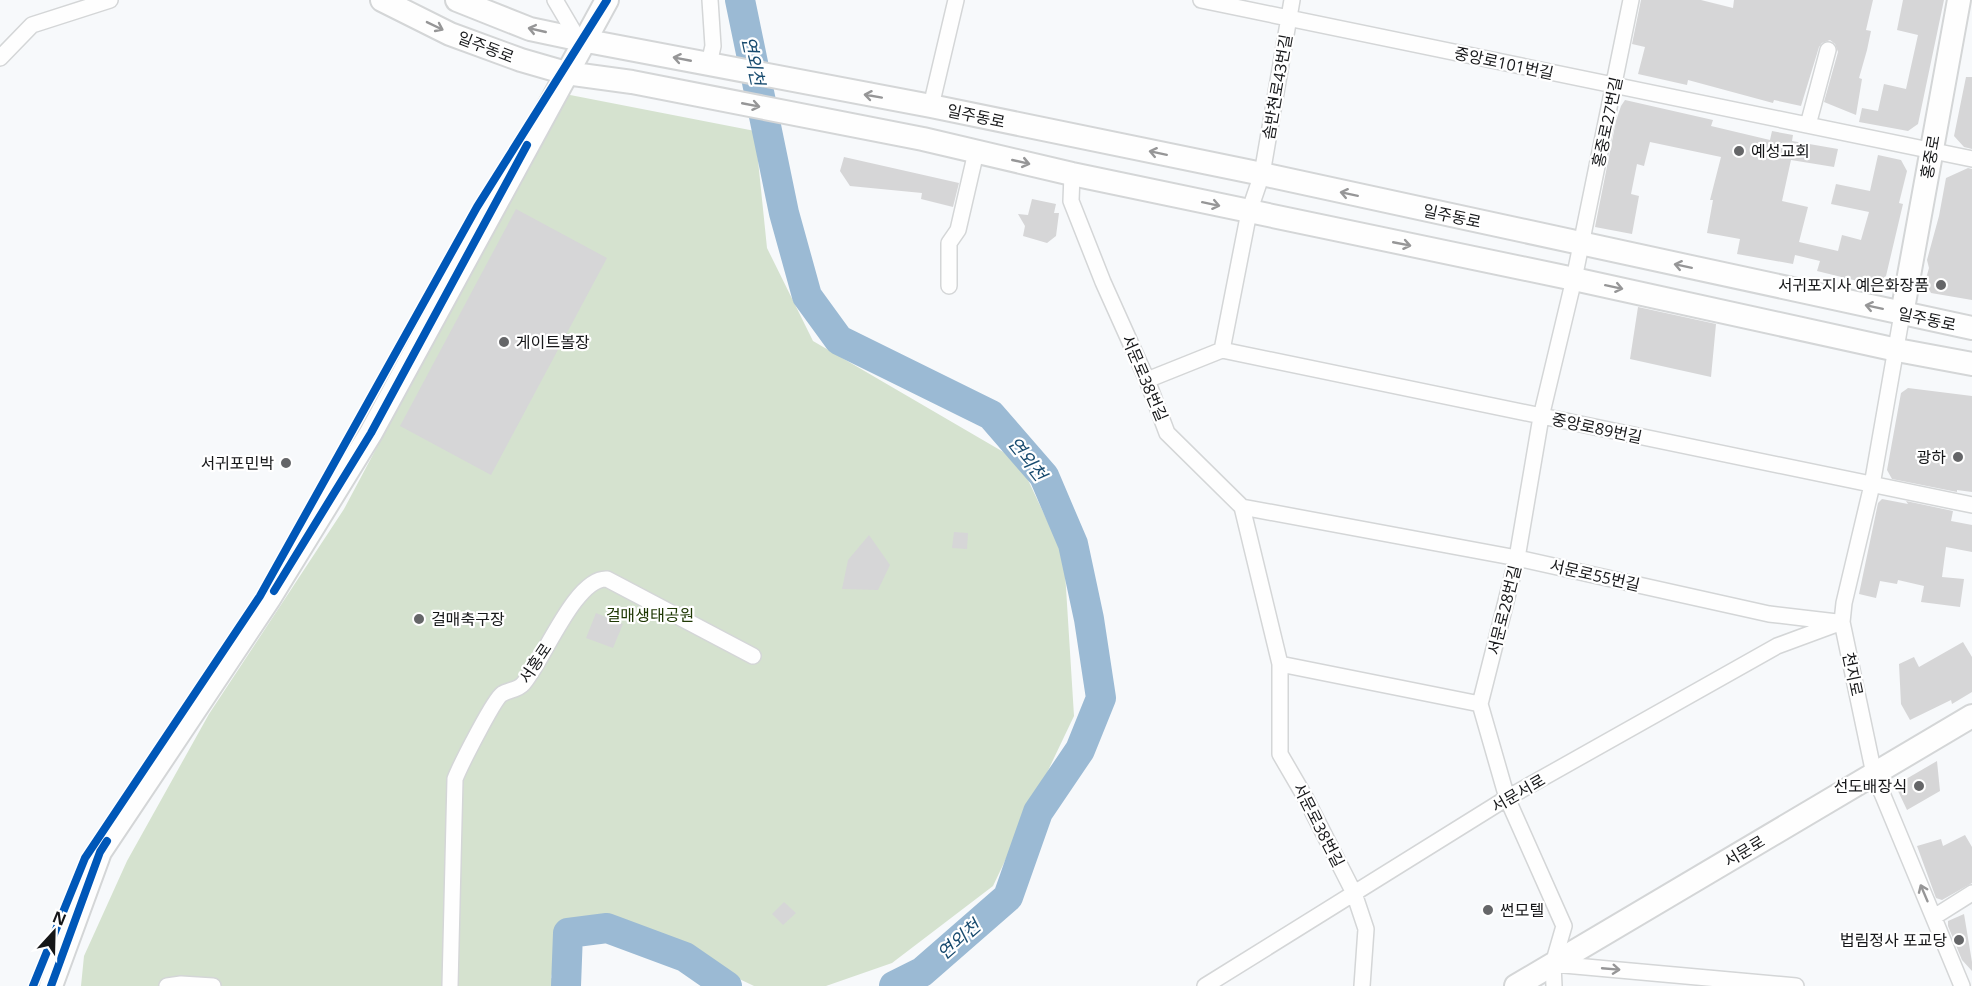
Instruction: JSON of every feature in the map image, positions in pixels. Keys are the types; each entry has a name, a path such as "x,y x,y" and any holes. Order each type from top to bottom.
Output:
{"main road":[{"name":"일주동로","path":"382,0 450,34 521,60 566,73 632,82 923,139 1249,212 1972,364"},
{"name":"일주동로","path":"456,0 530,29 931,106 1262,174 1972,328"},
{"path":"51,986 100,852 269,599 371,433 566,73 581,40 607,0"},
{"name":"홍중로","path":"1902,314 1959,0"},
{"name":"서문로","path":"1516,986 1553,975 1874,774 1972,716"}],"street":[{"path":"0,58 32,25 110,0"},
{"path":"555,0 581,40"},
{"path":"710,0 713,46 710,64"},
{"path":"931,106 956,0"},
{"name":"중앙로101번길","path":"1201,0 1972,159"},
{"name":"솜반천로43번길","path":"1249,212 1262,174 1292,0"},
{"name":"홍중로27번길","path":"1581,244 1631,0"},
{"path":"1808,125 1828,50"},
{"path":"949,286 948,243 958,230 976,152"},
{"name":"서문로38번길","path":"1072,174 1071,201 1167,432 1242,507 1280,664 1281,754 1354,893 1365,930 1362,986"},
{"path":"1147,380 1222,350 1249,212"},
{"name":"서문로28번길","path":"1480,704 1517,558 1541,417 1581,244"},
{"name":"천지로","path":"1902,314 1872,485 1844,603 1842,622 1874,774 1962,986"},
{"name":"중앙로89번길","path":"1222,350 1972,505"},
{"name":"서문로55번길","path":"1242,507 1517,558 1769,614 1842,622"},
{"name":"서홍로","path":"450,986 455,779 467,752 501,694 522,686 572,605 591,583 599,578 607,579 753,657"},
{"name":"서문서로","path":"1205,986 1507,798 1777,646 1842,622"},
{"path":"1280,664 1480,704 1507,798 1564,926 1553,975 1796,986"},
{"path":"1934,917 1972,893"},
{"path":"167,986 181,984 213,986"}],"green space":[{"name":"걸매생태공원","path":"565,94 755,131 767,248 813,341 1019,461 1064,556 1074,716 993,886 892,963 826,986 754,986 647,935 563,924 551,978 571,986 81,986 84,956 127,861 209,714 344,509"}],"building":[{"path":"1641,0 1701,0 1733,8 1734,0 1873,0 1866,30 1871,31 1859,78 1862,79 1856,115 1824,102 1838,52 1835,44 1830,40 1819,47 1801,106 1774,100 1773,103 1688,80 1687,85 1638,74 1645,47 1632,44"},
{"path":"1903,0 1944,0 1918,124 1908,131 1859,122 1862,108 1878,111 1884,84 1906,89 1918,35 1897,30"},
{"path":"1966,77 1972,77 1972,149 1964,147 1954,136"},
{"path":"1625,100 1713,120 1711,126 1770,140 1772,131 1793,135 1792,141 1838,149 1834,167 1791,160 1782,201 1808,207 1799,242 1838,251 1842,235 1861,240 1869,212 1831,204 1836,184 1870,191 1878,155 1901,160 1907,171 1899,203 1903,204 1886,276 1874,285 1817,271 1820,261 1795,255 1793,264 1737,254 1740,239 1707,233 1713,200 1710,200 1721,157 1650,142 1644,166 1637,164 1631,194 1639,196 1632,234 1595,227 1616,121"},
{"path":"844,157 959,183 953,207 921,199 922,193 850,186 840,171"},
{"path":"1968,168 1972,169 1972,300 1931,293 1925,282 1929,268 1927,260 1946,178"},
{"path":"1032,199 1056,204 1054,213 1059,213 1056,236 1047,243 1023,236 1025,226 1018,214 1028,215"},
{"name":"게이트볼장","path":"516,209 607,258 491,475 400,426"},
{"path":"1638,307 1716,324 1711,377 1630,359"},
{"path":"1908,388 1972,396 1972,492 1957,490 1957,492 1892,479 1887,470 1901,393"},
{"path":"1882,499 1908,504 1906,501 1953,511 1951,521 1972,525 1972,552 1946,547 1942,577 1964,579 1960,607 1921,602 1924,586 1898,580 1897,584 1880,581 1876,598 1859,594 1878,503"},
{"path":"954,532 968,533 967,549 952,548"},
{"path":"869,535 890,565 878,590 842,589 848,560"},
{"path":"596,613 623,624 613,648 586,638"},
{"path":"1963,642 1972,657 1972,692 1952,704 1951,700 1910,720 1901,704 1899,664 1914,657 1919,667"},
{"name":"선도배장식","path":"1937,761 1940,791 1907,810 1898,791 1901,782"},
{"path":"1965,835 1972,847 1972,883 1942,900 1936,898 1917,846 1941,839 1943,846"},
{"path":"784,902 796,913 783,925 772,914"},
{"name":"법림정사 포교당","path":"1964,914 1972,971 1962,960 1948,926 1948,921"}],"waterway":[{"name":"연외천","path":"740,0 784,213 807,296 839,340 991,415 1044,476 1073,544 1089,619 1101,698 1080,750 1038,812 1008,897 922,972 894,986"},
{"name":"연외천","path":"566,986 568,933 607,928 685,957 727,986"}],"cycle path":[{"path":"33,986 85,858 260,596 477,207 607,0"},
{"path":"274,591 371,433 527,145"},
{"path":"51,986 100,852 107,841"}],"place":[{"name":"예성교회","path":"1739,151"},
{"name":"서귀포지사 예은화장품","path":"1941,285"},
{"name":"게이트볼장","path":"504,342"},
{"name":"광하","path":"1958,457"},
{"name":"서귀포민박","path":"286,463"},
{"name":"걸매축구장","path":"419,619"},
{"name":"선도배장식","path":"1919,786"},
{"name":"썬모텔","path":"1488,910"},
{"name":"법림정사 포교당","path":"1959,940"}]}
